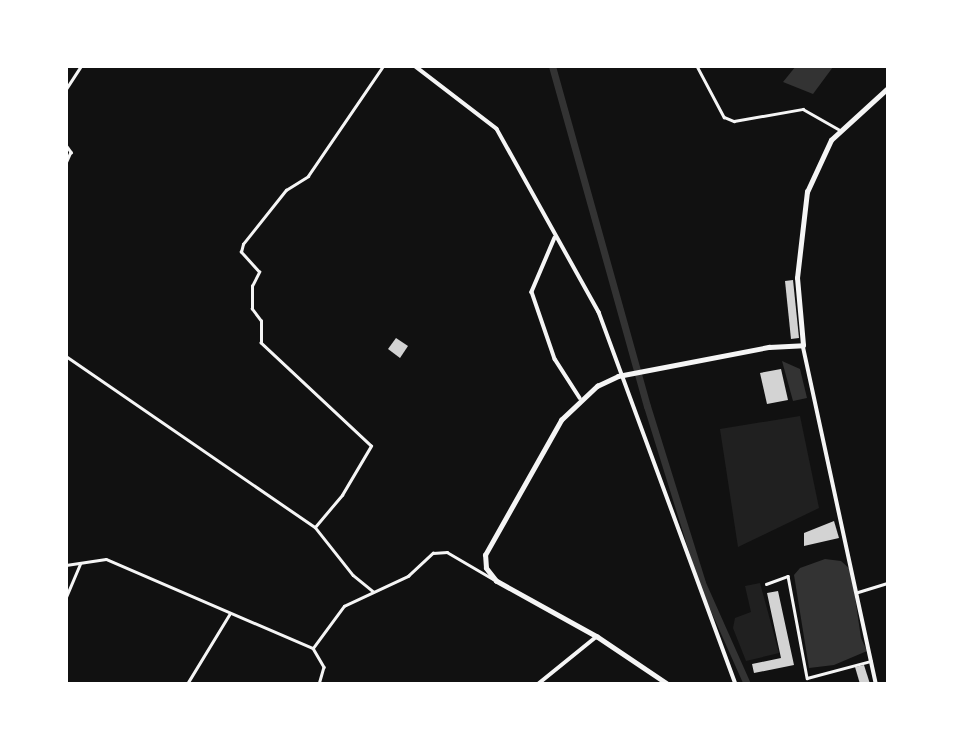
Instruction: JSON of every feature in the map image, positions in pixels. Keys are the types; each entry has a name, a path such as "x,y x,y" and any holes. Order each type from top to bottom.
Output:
{"main road":[{"path":"667,684 597,637 496,581 486,569 485,555 561,421 580,398 618,376 769,347 803,345 797,278 801,217 820,157 841,131 887,88"}],"street":[{"path":"66,89 81,66"},
{"path":"315,527 342,495 371,446 261,343 261,321 252,309 252,286 259,272 241,252 243,244 286,190 308,176 383,66"},
{"path":"415,66 497,129 555,239 599,312 736,684"},
{"path":"697,66 724,117 734,121 803,108 841,131"},
{"path":"66,145 71,152 66,163"},
{"path":"555,239 532,292 555,359 580,398"},
{"path":"803,345 876,684"},
{"path":"66,356 315,527 353,575 373,591"},
{"path":"313,648 344,606 408,576 440,551 496,581"},
{"path":"66,565 106,559 229,615 313,648 324,667 319,684"},
{"path":"66,597 80,564"},
{"path":"766,584 788,576 808,684"},
{"path":"858,592 887,583"},
{"path":"187,684 229,615"},
{"path":"538,684 597,637"},
{"path":"807,678 871,661"}],"shaded area":[{"path":"796,66 833,67 813,94 783,82"},
{"path":"782,361 800,369 807,398 793,401"},
{"path":"800,416 819,508 738,547 720,429"},
{"path":"825,559 841,561 851,570 861,638 867,651 834,665 809,668 794,575 800,568"},
{"path":"760,583 779,653 746,661 733,628 735,618 751,612 745,586"}],"building":[{"path":"793,280 799,338 791,339 785,281"},
{"path":"396,338 408,346 400,358 388,349"},
{"path":"781,369 788,400 767,404 760,373"},
{"path":"834,521 839,538 804,546 804,533"},
{"path":"778,591 794,665 754,673 752,664 781,658 767,593"},
{"path":"864,665 870,684 860,684 855,667"}],"waterway":[{"path":"552,66 647,406 702,583 747,684"}]}
